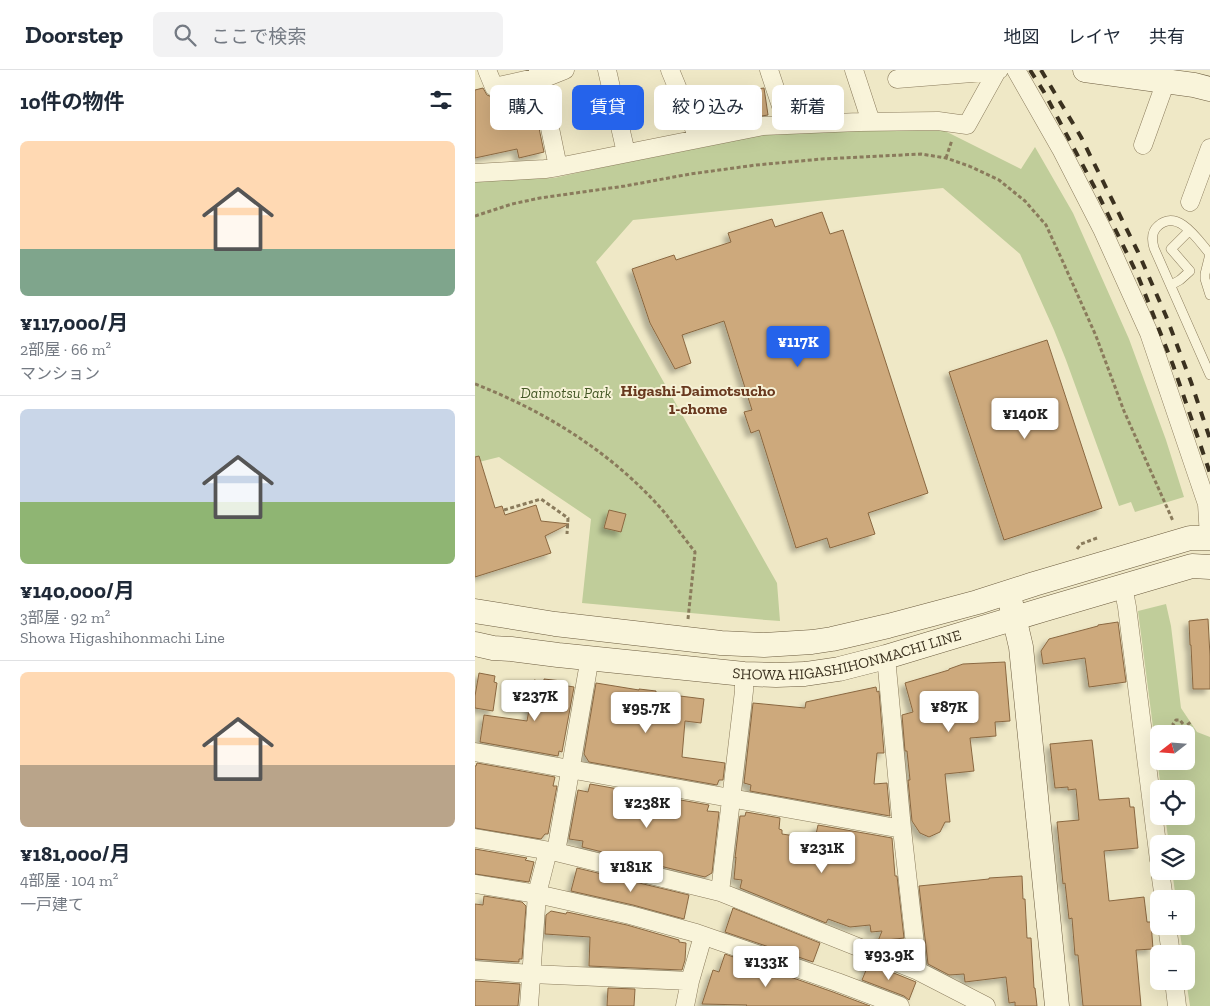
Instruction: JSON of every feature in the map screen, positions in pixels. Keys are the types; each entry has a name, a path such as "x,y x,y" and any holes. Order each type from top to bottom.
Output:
{"main road":[{"path":"1085,70 1166,80 1210,90"},
{"name":"SHOWA HIGASHIHONMACHI LINE","path":"475,611 555,624 689,640 748,645 813,642 861,633 978,602 1190,538 1210,538"},
{"name":"SHOWA HIGASHIHONMACHI LINE","path":"475,644 493,648 744,674 805,674 839,669 886,657 1192,566 1210,567"},
{"path":"1008,592 1021,647 1057,1006"}],"street":[{"path":"487,70 494,87 565,70"},
{"path":"607,70 626,153"},
{"path":"670,70 698,138"},
{"path":"769,70 774,85"},
{"path":"853,70 871,122"},
{"path":"844,123 938,121 967,124 998,70"},
{"path":"897,79 998,70"},
{"path":"1016,70 1061,149 1103,231 1149,333 1207,504 1210,538"},
{"path":"539,75 558,167"},
{"path":"1143,145 1166,80"},
{"path":"475,173 545,170 698,138 772,125"},
{"path":"1189,202 1210,148"},
{"path":"1123,586 1156,835"},
{"path":"529,1006 537,894 553,851 571,769 590,657"},
{"path":"886,657 902,829 918,971"},
{"path":"720,892 744,691 744,674"},
{"path":"475,752 902,829"},
{"path":"475,838 553,851 720,892 918,971 986,1006"},
{"path":"475,884 537,894 630,914 703,936 837,982 900,1006"},
{"path":"685,1006 703,936"},
{"path":"475,970 690,981"},
{"path":"1175,990 1177,1006"}],"lane":[{"path":"1210,295 1205,274 1210,254 1183,225 1175,221 1166,221 1159,225 1155,230 1152,241 1207,360 1210,375"},
{"path":"1171,285 1189,272 1171,249 1189,231"}],"path":[{"path":"475,216 512,204 540,198 764,164 921,154 945,158 969,166 999,180 1025,201 1046,225 1096,336 1124,411 1175,526"},
{"path":"475,384 523,404 574,434 628,476 664,512 695,552 688,620"},
{"path":"504,510 541,499 568,518 567,534"},
{"path":"1073,553 1081,544 1097,538"},
{"path":"1183,724 1180,720 1176,720 1173,724 1176,729 1182,729 1191,721"}],"green space":[{"name":"Daimotsu Park","path":"937,127 1021,169 1035,147 1073,213 1129,339 1166,440 1184,497 1135,512 1131,502 1119,506 1066,360 1020,254 943,188 633,220 596,262 777,583 780,621 582,603 591,519 499,457 475,463 475,181 554,178 758,135"},
{"path":"1166,604 1171,626 1181,708 1192,725 1153,725 1138,611"},
{"path":"1195,729 1197,732 1210,737 1210,1006 1190,1006 1188,990 1195,990 1195,945 1182,945 1180,935 1195,935 1195,890 1175,890 1173,880 1195,880 1195,835 1168,835 1166,825 1195,825 1195,780 1160,780 1159,770 1195,770"}],"building":[{"path":"483,88 487,95 490,96 490,130 539,130 544,152 519,158 517,149 475,158 475,90"},
{"path":"762,88 764,88 768,115 762,116"},
{"path":"822,212 830,234 843,230 928,493 868,513 875,534 830,548 827,538 796,548 759,430 751,433 744,412 752,410 724,321 682,335 691,363 675,369 650,323 632,269 674,255 676,260 731,242 728,233 772,219 775,227"},
{"path":"1047,340 1102,508 1004,540 949,372"},
{"path":"479,456 495,508 502,506 505,515 536,505 541,521 569,524 545,536 551,553 475,577 475,457"},
{"path":"609,510 626,514 621,532 604,528"},
{"path":"1208,619 1210,689 1193,689 1189,621"},
{"path":"1118,622 1126,682 1089,687 1085,658 1043,664 1041,651 1049,639 1098,625"},
{"path":"1005,662 1010,721 995,722 996,736 970,738 974,771 945,774 950,822 945,822 940,832 929,837 920,833 912,821 908,780 910,780 907,751 905,751 902,715 913,712 905,683 963,664"},
{"path":"479,673 495,676 494,682 497,683 493,711 475,708"},
{"path":"544,679 562,681 562,685 574,687 562,752 559,751 558,756 480,742 484,715 527,721 534,680 544,682"},
{"path":"596,683 704,699 701,723 685,721 682,757 725,763 723,780 719,780 717,785 589,762 584,754"},
{"path":"876,687 877,692 879,691 884,753 877,753 874,784 887,783 890,816 750,791 751,785 744,783 753,703 805,708 806,702"},
{"path":"1092,740 1099,800 1129,798 1130,807 1134,807 1138,848 1104,851 1109,901 1144,897 1147,922 1150,922 1150,935 1152,935 1153,945 1150,945 1150,949 1136,950 1141,1006 1083,1006 1078,955 1075,955 1072,918 1069,919 1065,883 1063,884 1057,822 1079,820 1076,789 1068,790 1068,787 1055,788 1050,744"},
{"path":"477,763 555,777 553,786 557,786 548,834 545,834 541,839 475,828 475,766"},
{"path":"590,784 709,805 707,811 719,812 712,873 705,877 582,847 583,841 569,839 578,790 588,792"},
{"path":"746,812 780,818 779,829 782,830 782,834 815,839 818,825 892,838 895,876 897,876 904,938 878,941 882,931 871,932 870,925 850,927 828,919 826,923 740,888 742,880 734,879 735,858 740,816 745,816"},
{"path":"475,849 527,858 525,860 534,862 529,882 475,874"},
{"path":"577,868 689,895 684,919 571,891"},
{"path":"1022,876 1027,938 1031,938 1037,1006 1015,1006 1015,1002 1009,1003 1006,977 965,982 964,974 949,975 928,964 919,886"},
{"path":"484,896 522,902 526,906 522,959 519,959 519,962 475,959 475,904 483,905"},
{"path":"733,908 820,943 813,962 725,932"},
{"path":"551,911 566,914 567,912 627,925 686,943 685,960 682,970 589,966 590,937 545,934 546,915"},
{"path":"725,954 870,1006 702,1004 713,970 719,972"},
{"path":"869,963 916,982 909,1000 904,996 862,980"},
{"path":"475,981 520,984 518,1006 475,1006"},
{"path":"608,988 635,989 634,1006 607,1006"}],"railway":[{"path":"1030,70 1044,92 1097,192 1138,276 1173,365 1210,473"},
{"path":"1041,70 1081,137 1138,252 1166,316 1210,439"}],"district":[{"name":"Higashi-Daimotsucho 1-chome","path":"698,399"}]}
